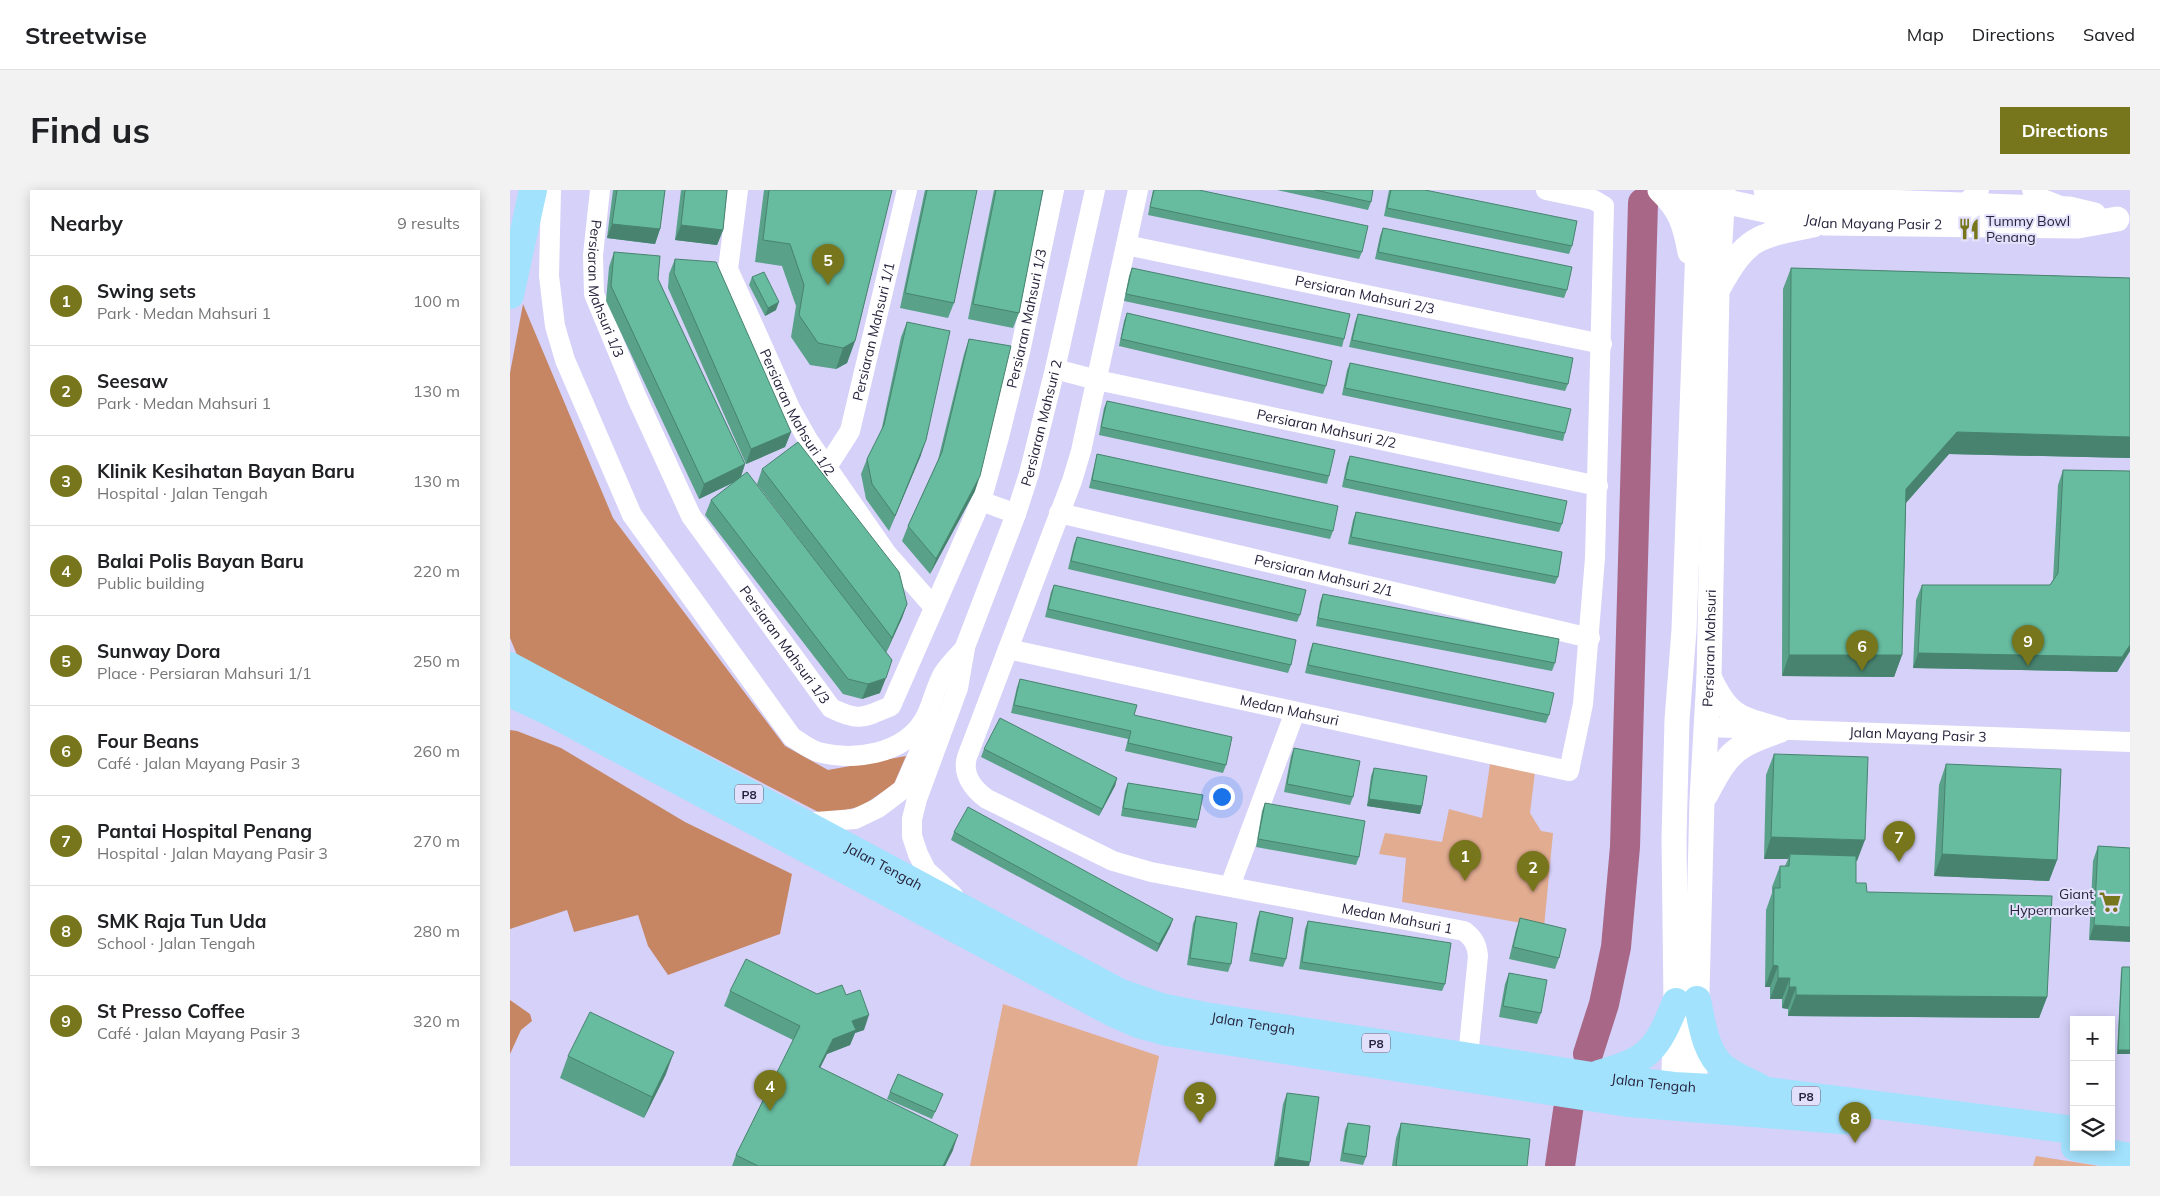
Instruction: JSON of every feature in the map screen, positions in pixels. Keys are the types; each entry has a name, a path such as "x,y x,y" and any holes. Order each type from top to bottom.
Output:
{"main road":[{"path":"510,295 533,190"},
{"name":"Jalan Tengah","path":"514,674 802,823 1121,993 1154,1005 1205,1016 1592,1076 1684,1097 1771,1113 1939,1129 2070,1146"},
{"name":"Jalan Tengah","path":"514,674 548,712 1095,1004 1138,1024 1175,1033 1628,1103 1684,1097 1768,1092 2070,1130"},
{"path":"510,705 548,712"},
{"path":"1592,1076 1637,1061 1655,1046 1686,1001 1723,1067 1768,1092"},
{"path":"2115,1137 2130,1139"},
{"name":"Jalan Tengah","path":"2096,1151 2130,1157"}],"street":[{"path":"551,190 549,276 555,326 565,360 632,515 792,737 816,751 843,756 871,754 896,745 911,736 924,720 943,675 965,648"},
{"name":"Persiaran Mahsuri 1/3","path":"600,190 593,255 594,294 637,398 691,516 830,708 850,718 869,715 890,706 981,501 1000,437 1054,190"},
{"name":"Persiaran Mahsuri 1/2","path":"738,190 728,269 791,410 827,467 887,554 933,606"},
{"name":"Persiaran Mahsuri 1/1","path":"827,467 850,431 907,190"},
{"name":"Persiaran Mahsuri 2","path":"965,648 1016,514 1029,474 1055,368 1094,190"},
{"path":"1008,649 1059,514 1080,451 1138,190"},
{"path":"1546,190 1594,200 1604,206 1598,486 1590,638"},
{"path":"1660,190 1673,202 1681,216 1707,293 1751,242 1779,232 1825,223"},
{"name":"Jalan Mayang Pasir 2","path":"1672,190 1711,194 1825,223 2078,226 2123,220"},
{"name":"Jalan Mayang Pasir 2","path":"1766,190 1795,194 1971,198 2069,209 2123,220"},
{"path":"2032,190 2043,199 2069,209"},
{"name":"Persiaran Mahsuri","path":"1686,1001 1674,839 1676,720 1707,293 1711,194"},
{"name":"Persiaran Mahsuri 2/3","path":"1126,246 1602,344"},
{"name":"Persiaran Mahsuri","path":"1684,1097 1686,1001 1702,800 1709,677 1707,293"},
{"name":"Persiaran Mahsuri 2/2","path":"1055,368 1097,380 1598,486"},
{"path":"981,501 1016,514"},
{"name":"Persiaran Mahsuri 2/1","path":"1059,514 1590,638"},
{"name":"Medan Mahsuri","path":"1008,649 1569,771 1582,704 1590,638"},
{"path":"802,823 855,819 878,808 903,789 965,648"},
{"path":"965,648 958,688 917,799 912,819 912,836 926,870 972,913"},
{"name":"Medan Mahsuri 1","path":"1008,649 967,757 965,768 973,788 986,799 1114,861 1151,872 1464,930 1477,945 1478,956 1468,1057"},
{"path":"1674,839 1684,814 1691,742 1706,727 1699,723 1691,713 1689,684 1681,657"},
{"path":"1709,677 1718,697 1728,710 1745,720 1780,730"},
{"path":"1230,886 1294,712"},
{"name":"Jalan Mayang Pasir 3","path":"1706,727 2130,742"},
{"path":"1702,800 1720,768 1731,755 1743,745 1780,730"}],"shaded area":[{"path":"523,304 613,518 785,746 828,770 906,756 894,784 862,806 824,815 517,655 510,638 510,373"},
{"path":"510,730 561,748 685,822 792,874 780,934 668,975 648,946 638,915 574,932 567,910 510,929"},
{"path":"1490,764 1535,772 1530,813 1541,831 1553,833 1544,927 1402,902 1406,858 1379,854 1385,833 1442,842 1449,809 1482,818"},
{"path":"510,1000 530,1014 532,1021 521,1030 510,1054"},
{"path":"1003,1004 1159,1056 1137,1166 970,1166"},
{"path":"2036,1156 2099,1166 2033,1166"}],"building":[{"path":"617,190 665,190 660,229 612,224"},
{"path":"685,190 727,190 723,230 681,225"},
{"path":"769,190 892,190 855,341 843,348 818,343 799,315 804,285 790,244 763,240"},
{"path":"927,190 977,190 954,303 905,293"},
{"path":"996,190 1043,190 1019,313 973,304"},
{"path":"1154,190 1199,190 1368,226 1362,252 1150,207"},
{"path":"1315,190 1373,190 1371,202"},
{"path":"1391,190 1425,190 1577,221 1572,246 1387,208"},
{"path":"1383,228 1572,267 1567,290 1378,252"},
{"path":"614,252 660,256 658,279 745,464 704,484 611,286"},
{"path":"675,259 716,262 791,432 751,449 674,273"},
{"path":"1132,268 1350,314 1344,339 1126,294"},
{"path":"1791,268 2130,278 2130,437 1957,432 1906,489 1902,655 1789,655"},
{"path":"764,272 779,302 768,308 752,277"},
{"path":"1127,313 1332,361 1326,386 1121,339"},
{"path":"1358,314 1573,358 1568,384 1352,340"},
{"path":"907,322 950,331 926,440 895,516 872,484 867,459 884,425"},
{"path":"969,339 1011,346 980,476 936,559 908,526 942,452"},
{"path":"1350,363 1571,409 1565,433 1345,388"},
{"path":"1107,401 1335,450 1329,476 1101,427"},
{"path":"798,442 899,572 907,604 892,638 762,469"},
{"path":"1097,454 1338,506 1333,531 1092,480"},
{"path":"1350,456 1567,501 1562,524 1345,479"},
{"path":"2063,470 2130,471 2130,645 2122,657 1918,653 1922,585 2050,585 2058,573"},
{"path":"747,472 892,660 886,678 868,684 848,679 711,500"},
{"path":"1356,512 1562,552 1558,577 1351,537"},
{"path":"1077,537 1306,590 1300,615 1071,561"},
{"path":"1054,585 1296,640 1291,665 1048,609"},
{"path":"1323,594 1559,639 1555,663 1318,618"},
{"path":"1313,643 1554,693 1549,715 1308,665"},
{"path":"1020,679 1137,705 1134,715 1232,737 1226,765 1128,743 1131,731 1014,705"},
{"path":"1000,718 1117,778 1102,809 984,749"},
{"path":"1294,748 1360,761 1353,797 1287,784"},
{"path":"1774,754 1868,757 1865,840 1771,837"},
{"path":"1946,764 2061,769 2057,860 1942,854"},
{"path":"1374,768 1427,776 1422,806 1369,799"},
{"path":"1128,783 1203,795 1198,820 1123,808"},
{"path":"1265,803 1365,821 1359,857 1258,839"},
{"path":"968,807 1173,919 1159,944 954,832"},
{"name":"Giant Hypermarket","path":"2098,846 2130,848 2130,927 2094,925"},
{"path":"1790,854 1856,856 1856,883 1866,883 1867,892 2052,896 2047,997 1796,995 1796,987 1789,987 1790,978 1778,978 1778,966 1773,965 1774,888 1780,888 1780,866 1789,866"},
{"path":"1260,911 1293,918 1286,959 1252,953"},
{"path":"1196,916 1237,923 1231,964 1190,958"},
{"path":"1520,918 1566,929 1559,958 1513,947"},
{"path":"1308,921 1451,943 1445,984 1302,962"},
{"path":"746,959 817,994 842,985 846,995 860,990 869,1015 852,1021 856,1030 833,1039 819,1067 958,1135 943,1166 758,1166 736,1155 800,1026 730,991"},
{"path":"2122,967 2130,967 2130,1050 2118,1050"},
{"path":"1509,973 1547,980 1541,1013 1503,1006"},
{"path":"590,1012 674,1052 652,1097 568,1056"},
{"path":"898,1074 943,1094 935,1112 890,1092"},
{"path":"1287,1093 1319,1097 1310,1162 1278,1157"},
{"path":"1348,1123 1370,1126 1366,1157 1343,1153"},
{"path":"1401,1123 1530,1139 1527,1166 1396,1166"}],"waterway":[{"path":"1588,1054 1604,1004 1616,947 1625,847 1643,203"},
{"path":"1560,1166 1569,1104"}],"place":[{"name":"Tummy Bowl Penang","path":"1969,229"},
{"name":"Sunway Dora","path":"828,285"},
{"name":"St Presso Coffee","path":"2028,666"},
{"name":"Four Beans","path":"1862,671"},
{"name":"Pantai Hospital Penang","path":"1899,862"},
{"name":"Swing sets","path":"1465,881"},
{"name":"Seesaw","path":"1533,892"},
{"name":"Giant Hypermarket","path":"2110,902"},
{"name":"Balai Polis Bayan Baru","path":"770,1111"},
{"name":"Klinik Kesihatan Bayan Baru","path":"1200,1123"},
{"name":"SMK Raja Tun Uda","path":"1855,1143"}]}
